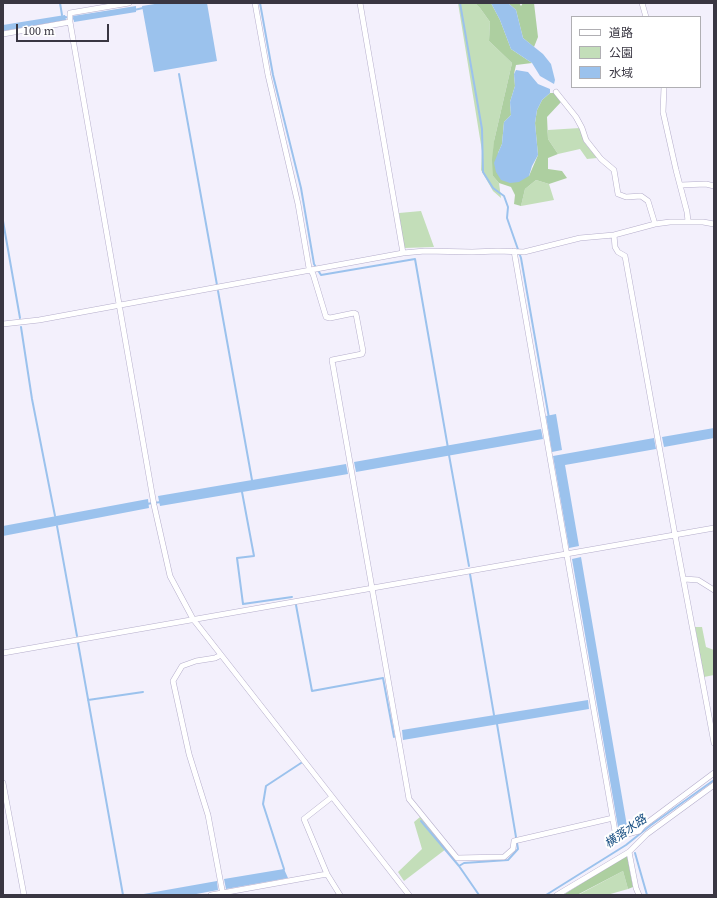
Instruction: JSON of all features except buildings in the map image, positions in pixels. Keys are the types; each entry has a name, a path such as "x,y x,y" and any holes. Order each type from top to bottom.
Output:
{"street":[{"path":"129,3 70,14 70,19 118,306 154,502 170,576 193,619 409,895"},
{"path":"255,3 268,75 298,204 309,268 313,270 326,317 330,318 354,313 356,314 363,351 362,354 332,360 409,799 456,858 504,857 513,849 516,840 613,818"},
{"path":"360,3 403,253"},
{"path":"642,3 646,16"},
{"path":"3,34 70,19"},
{"path":"664,88 663,112 676,170 681,185 688,221"},
{"path":"556,92 576,117 586,140 601,159 614,170 618,194 626,197 641,196 648,201 655,224"},
{"path":"681,185 706,184 714,186"},
{"path":"3,324 39,320 118,306 403,253 425,251 524,252 580,238 614,235 655,224 688,221 714,224"},
{"path":"614,235 615,247 618,252 625,256 714,743"},
{"path":"514,252 616,837 639,831 643,826 714,773"},
{"path":"3,653 714,528"},
{"path":"684,580 698,580 714,590"},
{"path":"221,655 215,658 196,660 182,666 173,681 189,754 208,815 222,889"},
{"path":"3,783 24,895"},
{"path":"557,895 629,852 647,834 714,785"},
{"path":"332,796 304,819 327,874 340,895"},
{"path":"643,826 647,834"},
{"path":"629,852 636,888 639,895"},
{"path":"212,895 222,889 327,874"}],"green space":[{"path":"458,3 475,3 480,8 490,22 489,41 512,63 494,141 493,176 499,183 501,198 493,191 481,170 482,151"},
{"path":"475,3 491,3 500,20 511,49 532,63 516,65 514,74 515,86 510,102 511,115 504,122 502,144 498,153 529,176 538,155 535,123 537,110 542,100 550,93 555,93 561,102 547,117 548,139 558,154 548,158 548,169 562,171 567,178 549,184 536,180 525,189 521,206 514,204 515,195 511,187 499,183 493,176 492,160 494,141 512,63 489,41 490,22"},
{"path":"508,3 519,3 521,6 523,3 534,3 538,37 534,47 523,38 516,10"},
{"path":"580,128 584,142 597,158 587,159 580,149 558,154 548,139 548,130"},
{"path":"536,180 549,184 554,200 521,206 525,189"},
{"path":"421,211 434,247 404,248 399,213"},
{"path":"695,627 702,627 706,647 714,650 714,675 704,677"},
{"path":"420,817 446,849 404,881 398,872 422,849 414,822"},
{"path":"627,855 633,887 628,889 623,871 577,895 563,895"},
{"path":"623,871 628,889 607,895 578,895"}],"water":[{"path":"161,3 207,3 217,61 154,72 142,6"},
{"path":"491,3 508,3 516,10 523,38 543,54 551,64 555,80 554,84 540,76 532,63 511,49 500,20"},
{"path":"136,6 136,12 74,22 73,16"},
{"path":"65,15 66,20 3,31 3,25"},
{"path":"516,70 528,72 538,84 550,89 550,93 542,100 537,110 535,123 538,155 529,176 519,182 510,183 501,180 496,172 494,163 502,144 504,122 511,115 510,102 515,86 514,74"},
{"path":"556,414 562,450 552,452 546,416"},
{"path":"714,428 714,438 664,447 662,437"},
{"path":"541,429 543,439 356,472 354,462"},
{"path":"654,438 656,449 565,465 579,546 569,548 553,456"},
{"path":"346,464 348,474 160,506 158,496"},
{"path":"148,499 149,508 3,536 3,526"},
{"path":"581,557 628,832 619,833 572,559"},
{"path":"588,700 589,709 403,740 402,730"},
{"path":"284,869 288,878 226,889 224,879"},
{"path":"217,881 218,890 191,895 138,895"}],"waterway":[{"path":"60,3 62,15"},
{"path":"260,3 273,75 301,188 314,264 321,275 415,259 448,448"},
{"path":"460,3 482,129 483,172 493,188 504,196 508,207 507,218 521,258 549,418"},
{"path":"134,10 143,8"},
{"path":"65,17 76,19"},
{"path":"179,74 217,285"},
{"path":"3,221 20,318"},
{"path":"218,291 252,480"},
{"path":"21,327 32,399 55,516"},
{"path":"449,455 469,566"},
{"path":"242,492 254,556 237,558 243,604 292,597"},
{"path":"146,504 161,502"},
{"path":"57,526 77,636"},
{"path":"470,574 494,715"},
{"path":"296,605 312,691 383,678 394,737"},
{"path":"78,643 123,895"},
{"path":"88,700 143,692"},
{"path":"479,895 459,866 464,863 508,860 518,849 497,724"},
{"path":"283,871 284,869 263,804 266,786 301,763"},
{"name":"横落水路","path":"546,895 626,845 651,825 714,780"},
{"path":"421,821 459,866"},
{"path":"628,830 635,829"},
{"path":"635,853 647,895"}]}
